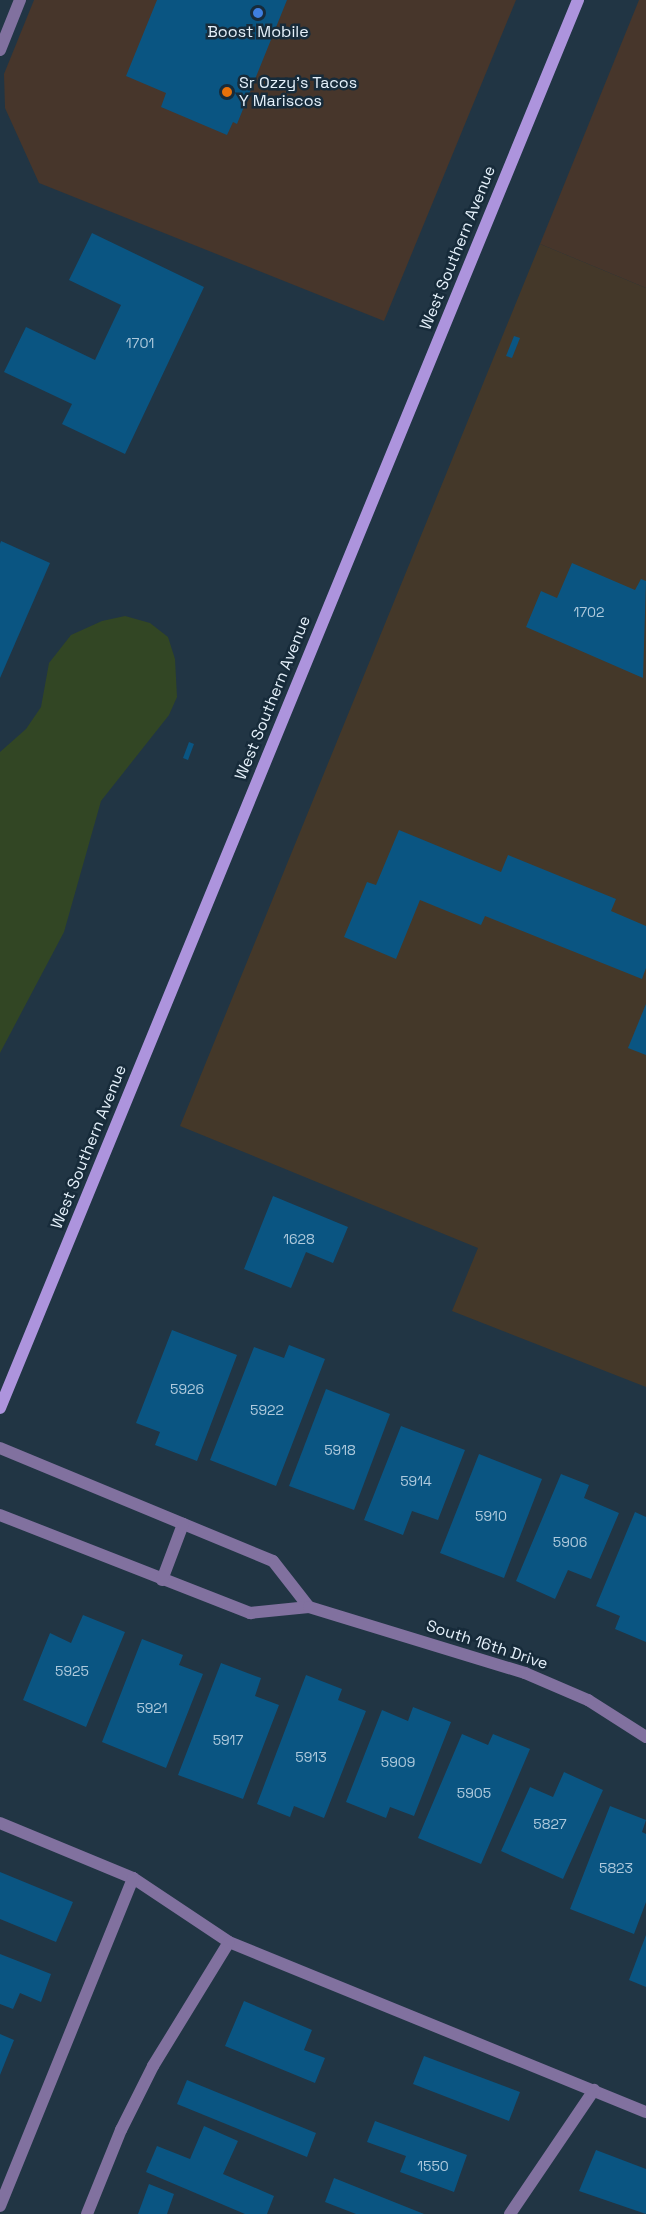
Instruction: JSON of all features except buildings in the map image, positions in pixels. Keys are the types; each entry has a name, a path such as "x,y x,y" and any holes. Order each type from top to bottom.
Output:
{"main road":[{"name":"West Southern Avenue","path":"0,1408 578,0"}],"street":[{"path":"0,50 20,0"},
{"path":"0,1448 273,1561 309,1606"},
{"name":"South 16th Drive","path":"0,1515 250,1613 309,1606 556,1685 646,1737"},
{"path":"162,1580 183,1524"},
{"path":"0,1823 133,1878 229,1942 646,2112"},
{"path":"0,2206 133,1878"},
{"path":"87,2214 121,2130 153,2066 229,1942"},
{"path":"510,2214 594,2090"}],"shaded area":[{"path":"34,0 516,0 384,321 39,183 5,108 4,74"},
{"path":"639,0 646,0 646,288 540,244"},
{"path":"540,244 646,288 646,1387 452,1311 478,1248 180,1126"}],"green space":[{"path":"125,616 150,623 168,637 175,659 177,697 169,715 101,801 64,932 0,1053 0,752 26,729 41,707 49,663 71,635 102,621"}],"place":[{"name":"Boost Mobile","path":"258,13"},
{"name":"Sr Ozzy's Tacos Y Mariscos","path":"227,92"}]}
